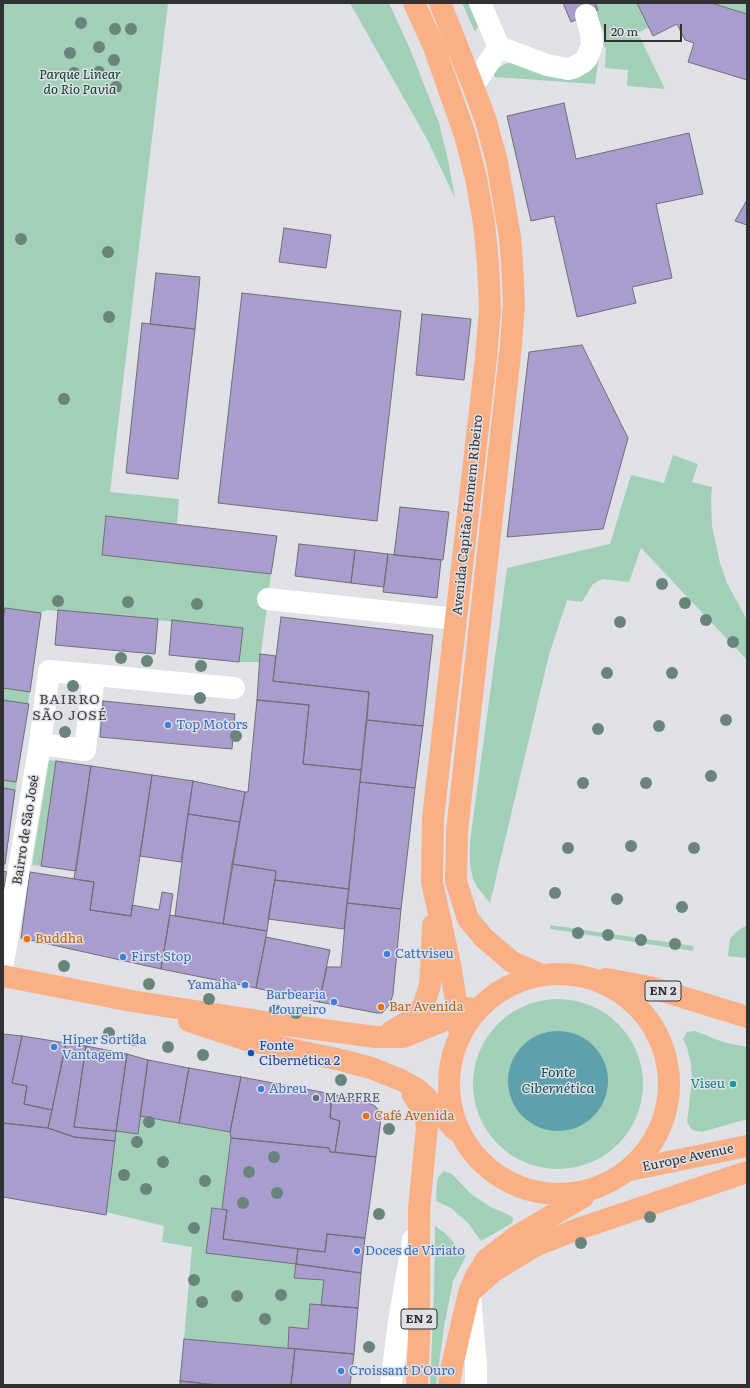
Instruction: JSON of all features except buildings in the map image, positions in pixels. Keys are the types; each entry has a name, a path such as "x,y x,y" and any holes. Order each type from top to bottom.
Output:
{"main road":[{"name":"Avenida Capitão Homem Ribeiro","path":"414,3 434,47 465,135 482,208 488,264 490,310 486,358 433,818 432,882 450,964 460,1036"},
{"name":"Avenida Capitão Homem Ribeiro","path":"440,3 474,86 498,162 510,237 514,303 511,345 457,831 456,881 468,919 484,938 512,962 542,975"},
{"path":"376,1037 395,1031 419,1012 424,1004 430,985 431,970 432,882"},
{"path":"3,976 132,1001 278,1024 376,1037 403,1037 458,1014 509,986 542,975 577,975 611,986 639,1008 659,1037 669,1071 668,1106 654,1142 630,1170 554,1213 500,1248 486,1260 476,1276 469,1293 452,1366 450,1385"},
{"name":"EN 2","path":"577,975 650,987 747,1017"},
{"path":"422,1182 436,1137 448,1113 449,1070 460,1036 480,1007 509,986"},
{"path":"132,1001 247,1040 348,1062 371,1068 401,1080 417,1089 448,1113 464,1143 490,1171 522,1189 560,1196 597,1189"},
{"name":"EN 2","path":"401,1080 418,1101 425,1114 427,1127 419,1209 419,1339 417,1385"},
{"name":"Europe Avenue","path":"630,1170 747,1146"},
{"path":"469,1293 495,1270 537,1245 578,1229 747,1172"}],"street":[{"path":"480,3 499,47 547,65 568,69 573,68 583,62 587,58 592,45 591,33 586,16"},
{"path":"474,86 499,47"},
{"path":"268,599 456,619"},
{"name":"Bairro de São José","path":"3,963 40,744 50,671 234,688"},
{"path":"40,744 85,750 94,675"},
{"path":"391,1385 399,1321 419,1209"},
{"path":"469,1293 476,1366 476,1385"}],"green space":[{"name":"Parque Linear do Rio Pavia","path":"3,3 168,3 110,492 179,499 177,524 106,516 102,555 271,574 260,662 239,662 242,628 47,610 41,613 4,872 3,871"},
{"path":"350,3 389,3 410,49 439,123 455,198 428,141"},
{"path":"462,3 472,3 479,26 475,32"},
{"path":"595,3 637,3 649,27 638,33 665,89 627,86 628,70 605,68 606,48 603,45 605,35 595,11"},
{"path":"711,3 747,3 747,14"},
{"path":"599,56 595,84 495,77 492,72 505,64 510,63"},
{"path":"673,455 698,464 692,482 712,487 712,526 720,563 727,583 747,620 747,660 641,548 629,582 602,579 593,584 582,602 567,600 549,655 490,903 477,887 473,879 470,866 470,842 507,568 610,544 631,475 664,483"},
{"path":"49,760 56,761 41,866 32,865"},
{"path":"550,925 694,946 693,951 550,929"},
{"path":"747,926 747,958 728,956 730,939 736,932"},
{"path":"550,999 566,999 591,1005 612,1018 624,1030 637,1051 643,1076 643,1092 637,1117 624,1138 612,1150 591,1163 566,1169 550,1169 525,1163 504,1150 492,1138 479,1117 473,1092 473,1076 479,1051 492,1030 504,1018 525,1005"},
{"path":"695,1031 723,1042 747,1047 747,1119 702,1132 692,1130 687,1122 692,1079 691,1064 687,1047 683,1039 687,1032"},
{"path":"140,1116 230,1132 231,1138 222,1209 212,1208 206,1252 296,1264 294,1278 324,1280 321,1305 310,1304 308,1329 289,1327 288,1348 184,1339 192,1247 162,1242 164,1226 106,1212 116,1131 138,1134"},
{"path":"444,1171 452,1174 471,1194 489,1206 511,1216 513,1218 512,1223 481,1241 468,1223 451,1208 436,1201 437,1181 439,1176"},
{"path":"435,1226 445,1233 466,1256 453,1281 444,1327 436,1385 430,1385 434,1296"}],"water":[{"name":"Fonte Cibernética","path":"558,1031 577,1035 593,1046 604,1062 608,1081 604,1100 593,1116 577,1127 558,1131 539,1127 523,1116 512,1100 508,1081 512,1062 523,1046 539,1035"}],"place":[{"name":"Top Motors","path":"168,725"},
{"name":"Buddha","path":"27,939"},
{"name":"Cattviseu","path":"387,954"},
{"name":"First Stop","path":"123,957"},
{"name":"Yamaha","path":"245,985"},
{"name":"Barbearia Loureiro","path":"334,1002"},
{"name":"Bar Avenida","path":"381,1007"},
{"name":"Hiper Sortida Vantagem","path":"54,1047"},
{"name":"Fonte Cibernética 2","path":"251,1053"},
{"name":"Viseu","path":"733,1084"},
{"name":"Abreu","path":"261,1089"},
{"name":"MAPFRE","path":"316,1098"},
{"name":"Café Avenida","path":"366,1116"},
{"name":"Doces de Viriato","path":"357,1251"},
{"name":"Croissant D'Ouro","path":"341,1371"}],"district":[{"name":"BAIRRO SÃO JOSÉ","path":"70,708"}]}
